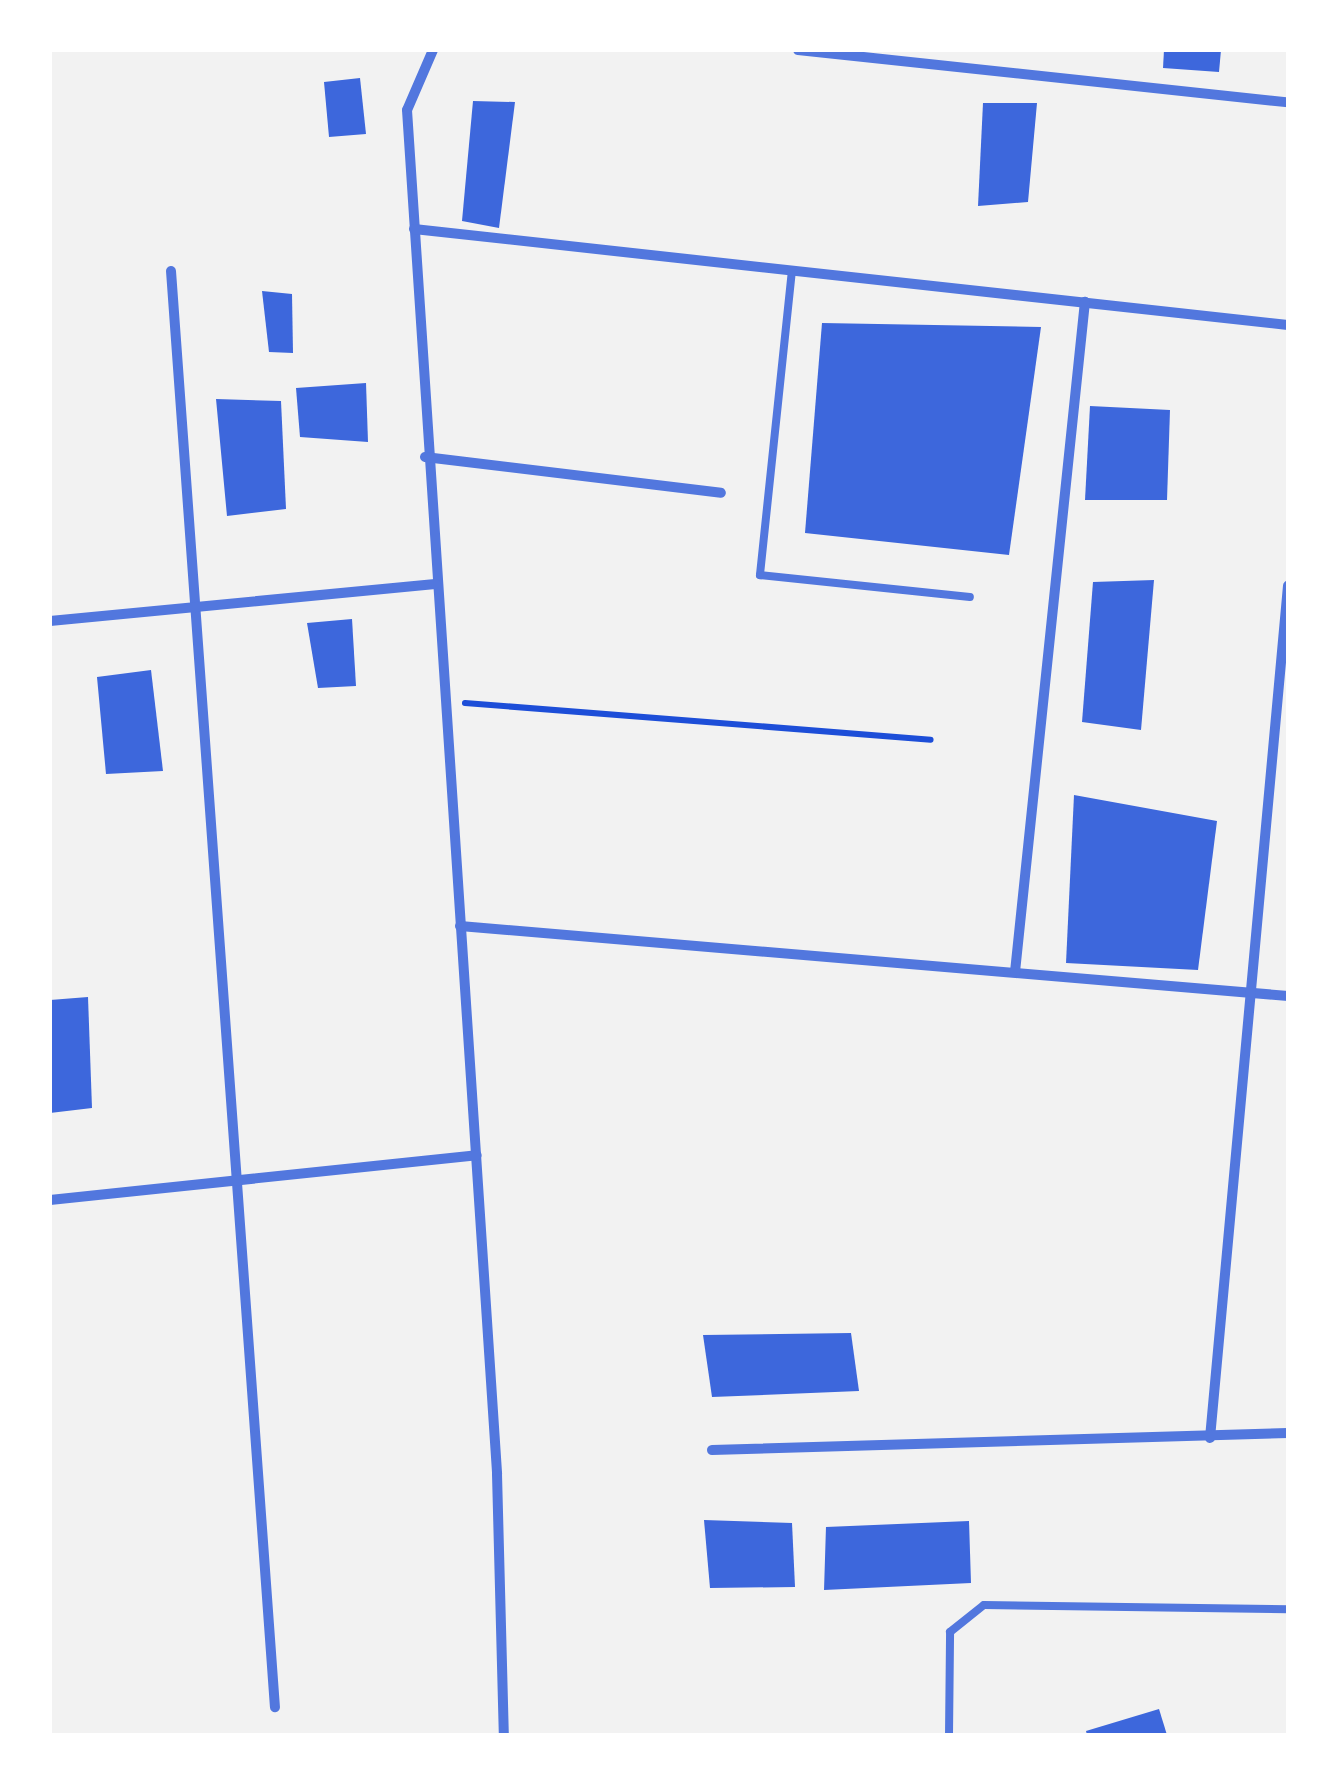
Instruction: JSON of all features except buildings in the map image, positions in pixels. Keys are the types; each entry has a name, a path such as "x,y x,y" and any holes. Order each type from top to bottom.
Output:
{"street":[{"path":"433,50 407,110 425,457 496,1474 504,1735"},
{"path":"798,50 896,64 1288,102"},
{"path":"896,64 898,50"},
{"path":"414,229 1288,325"},
{"path":"170,271 275,1708"},
{"path":"1015,972 1085,302"},
{"path":"425,457 721,493"},
{"path":"50,620 435,584"},
{"path":"1210,1438 1288,586"},
{"path":"460,926 1288,996"},
{"path":"50,1200 476,1155"},
{"path":"712,1450 1288,1433"}],"lane":[{"path":"792,270 760,575 970,597"},
{"path":"949,1735 950,1632 984,1604 1288,1609"}],"path":[{"path":"443,701 931,740"}]}
